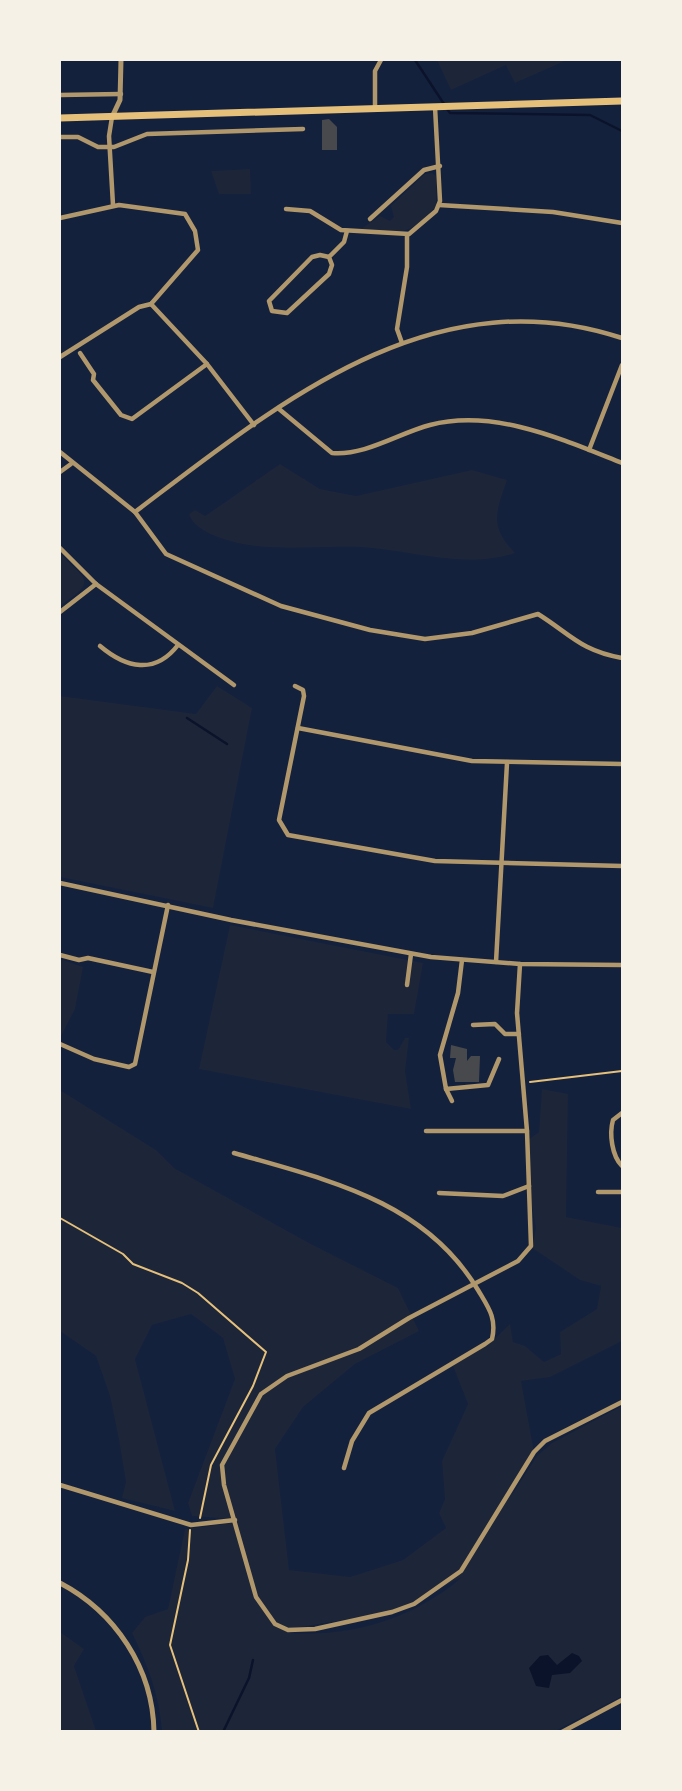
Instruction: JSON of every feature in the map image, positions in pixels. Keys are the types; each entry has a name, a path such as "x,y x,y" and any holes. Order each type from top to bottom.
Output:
{"main road":[{"path":"60,118 622,101"}],"street":[{"path":"113,205 110,147 112,117 121,94 121,60"},
{"path":"375,109 375,71 381,60"},
{"path":"60,95 121,94"},
{"path":"402,343 397,329 405,289 407,235 439,205 442,107"},
{"path":"60,137 78,137 98,147 110,147 123,146 147,134 303,129"},
{"path":"370,219 424,170 440,166"},
{"path":"60,218 106,209 113,205 185,214 195,231 198,250 151,304 139,307 60,357"},
{"path":"439,205 554,212 622,223"},
{"path":"286,209 310,211 335,227 347,231 407,235"},
{"path":"330,257 344,242 347,231"},
{"path":"315,256 330,257 332,265 329,274 287,313 272,311 270,298 293,275 315,256"},
{"path":"151,304 207,364 254,426"},
{"path":"135,512 254,426 337,371 402,343 445,329 505,322 578,327 622,338"},
{"path":"80,353 94,373 93,380 121,415 132,419 207,364"},
{"path":"589,450 622,365"},
{"path":"279,409 332,453 352,451 439,423 463,420 488,422 547,435 622,463"},
{"path":"60,453 135,512 166,554 256,597 316,617 425,639 472,633 535,613 590,650 622,658"},
{"path":"60,472 71,464"},
{"path":"60,548 96,584 234,685"},
{"path":"60,612 96,584"},
{"path":"100,646 117,661 140,665 159,662 178,645"},
{"path":"295,686 304,693 279,820 288,835 435,861 502,865 622,866"},
{"path":"298,728 453,759 507,763 622,764"},
{"path":"496,962 507,763"},
{"path":"60,883 411,954 520,964 622,965"},
{"path":"60,1044 94,1059 132,1067 168,905"},
{"path":"407,985 411,954"},
{"path":"60,955 153,972"},
{"path":"452,1101 446,1089 440,1055 444,1033 458,993 462,960"},
{"path":"520,964 519,1034 532,1237 528,1253 475,1285 409,1318 359,1349 287,1376 261,1394 222,1465 256,1598 275,1624 288,1630 307,1630 392,1612 414,1604 461,1571 534,1452 545,1441 622,1402"},
{"path":"473,1026 495,1024 504,1036 519,1034"},
{"path":"446,1089 488,1084 499,1059"},
{"path":"622,1114 614,1119 611,1128 615,1155 622,1166"},
{"path":"426,1131 527,1131"},
{"path":"234,1153 338,1183 391,1206 426,1229 461,1265 494,1320 492,1339 369,1413 352,1441 344,1468"},
{"path":"466,1184 467,1193"},
{"path":"439,1193 503,1196 529,1186"},
{"path":"598,1192 622,1192"},
{"path":"60,1485 191,1525 235,1520"},
{"path":"60,1583 95,1606 126,1641 147,1689 154,1731"},
{"path":"562,1731 622,1700"}],"path":[{"path":"523,1083 622,1071"},
{"path":"60,1218 123,1254 133,1264 181,1283 198,1293 266,1352 253,1386 211,1465 198,1525"},
{"path":"191,1525 188,1560 170,1645 199,1731"}],"shaded area":[{"path":"437,60 567,60 515,83 506,65 451,90"},
{"path":"250,169 251,194 219,194 211,171"},
{"path":"432,173 436,176 436,206 418,224 395,232 361,229 380,216 390,221 394,217 391,206 425,174"},
{"path":"280,464 320,489 356,496 472,470 507,480 497,519 501,535 515,553 477,560 438,558 361,547 259,546 216,536 204,531 191,519 189,514 195,510 205,516"},
{"path":"60,554 84,581 79,591 60,606"},
{"path":"217,686 252,708 213,908 60,877 60,696 196,714"},
{"path":"230,925 423,963 414,1014 388,1014 386,1042 394,1050 398,1050 405,1038 409,1038 405,1071 411,1109 199,1069"},
{"path":"60,959 83,967 75,1009 60,1038"},
{"path":"542,1089 568,1094 566,1217 622,1228 622,1341 550,1377 521,1381 534,1452 510,1498 537,1456 552,1443 622,1406 622,1696 555,1731 162,1731 152,1680 132,1633 145,1617 168,1609 185,1529 233,1523 232,1519 192,1516 188,1503 235,1379 223,1338 191,1314 152,1325 135,1359 175,1511 122,1498 126,1482 119,1440 110,1396 96,1356 60,1331 60,1090 156,1150 174,1168 309,1243 398,1288 419,1331 355,1364 303,1407 275,1449 289,1570 350,1577 403,1560 446,1528 439,1513 445,1499 442,1461 468,1404 453,1366 491,1342 510,1324 513,1342 525,1346 544,1362 561,1354 560,1332 597,1309 601,1286 580,1280 532,1248 536,1228 530,1196 528,1140 539,1132","holes":["462,1577 424,1604 382,1622 337,1632 290,1633 294,1628 392,1612"]},
{"path":"60,1632 84,1649 74,1666 96,1731 60,1731"},
{"path":"572,1653 582,1661 570,1673 552,1675 549,1688 536,1686 529,1668 540,1656 548,1655 557,1665"}],"building":[{"path":"329,119 337,127 337,150 322,150 322,120"},
{"path":"451,1045 467,1049 467,1061 471,1056 480,1056 479,1082 455,1082 453,1070 456,1058 450,1058"}],"waterway":[{"path":"415,60 444,104"},
{"path":"447,109 450,113 590,115 622,131"},
{"path":"187,718 227,744"},
{"path":"223,1732 249,1678 253,1660"}]}
